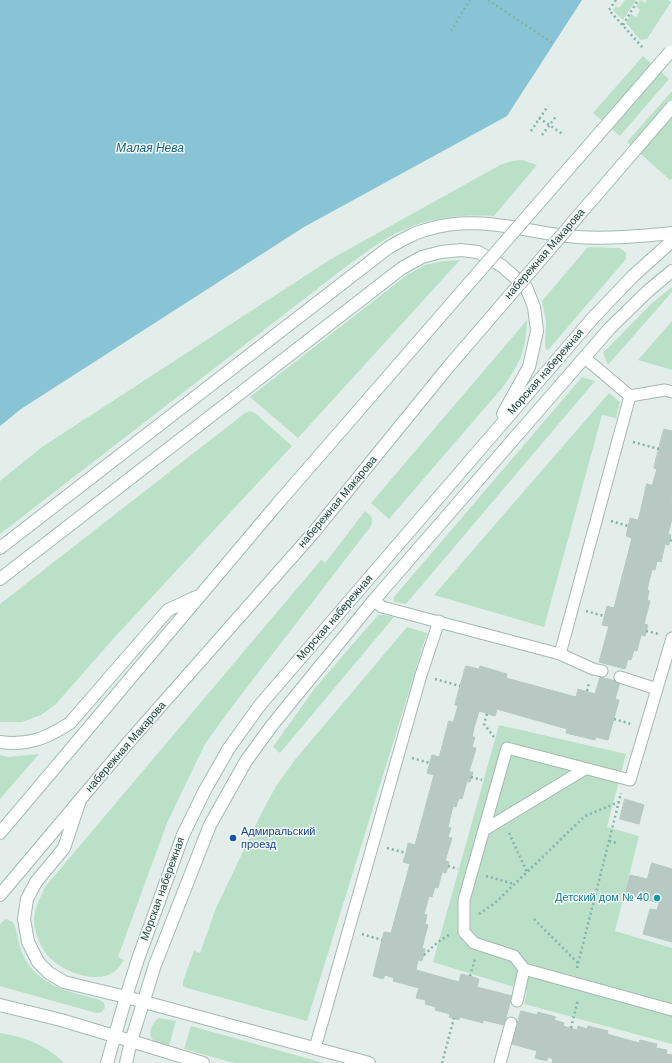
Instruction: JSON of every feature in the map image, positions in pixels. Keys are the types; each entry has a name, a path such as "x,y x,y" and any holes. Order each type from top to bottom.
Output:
{"main road":[{"path":"0,833 279,502 672,49"},
{"name":"набережная Макарова","path":"0,895 128,744 314,532 470,342 672,107"},
{"path":"0,548 388,248 412,234 441,226 470,222 576,237 636,237 672,233"},
{"name":"Морская набережная","path":"107,1063 138,959 183,835 205,790 229,748 260,705 592,319 633,276 672,241"},
{"path":"0,579 402,268 422,257 441,252 460,250 478,252 502,266 526,288 534,307 537,331 529,367 504,412 496,430"},
{"name":"Морская набережная","path":"126,1063 143,1001 155,965 210,825 246,761 273,724 374,600 616,323 648,291 672,271"},
{"path":"0,742 22,743 35,741 53,734 70,724 168,610 201,595"},
{"path":"80,800 64,848 36,882 27,899 24,920 28,942 38,962 49,974 64,982 143,1001 369,1063"},
{"path":"0,1005 61,1020 202,1063"}],"lane":[{"path":"585,358 630,396"},
{"path":"630,396 664,390 672,392"},
{"path":"560,654 630,396"},
{"path":"374,600 382,607 560,654 593,669 602,671"},
{"path":"314,1048 421,675 439,622"},
{"path":"672,638 630,780 507,748 464,900 464,932 474,943 514,956 524,969 672,1010"},
{"path":"620,677 658,689"},
{"path":"484,830 585,769"},
{"path":"517,1001 524,969"},
{"path":"500,1063 511,1024"}],"path":[{"path":"451,31 470,0"},
{"path":"488,0 554,44"},
{"path":"616,0 609,10 643,48"},
{"path":"622,25 638,0"},
{"path":"531,131 548,106"},
{"path":"542,136 557,115"},
{"path":"539,118 564,135"},
{"path":"619,438 659,449"},
{"path":"421,675 460,686"},
{"path":"487,714 484,724 494,737"},
{"path":"571,1028 578,984 578,963 625,778"},
{"path":"424,955 438,942 495,903 585,816 619,802"},
{"path":"502,819 527,872"},
{"path":"609,841 617,843"},
{"path":"472,873 514,884"},
{"path":"534,919 578,963"},
{"path":"348,931 382,940"},
{"path":"442,1063 454,1018"}],"green space":[{"path":"625,0 636,0 623,20 613,10 616,6 619,8"},
{"path":"640,0 645,3 647,0 668,0 671,2 647,39 640,40 626,23 631,14 636,17 640,10 636,7"},
{"path":"643,56 669,79 620,136 593,113"},
{"path":"672,91 672,179 670,180 627,142"},
{"path":"522,160 537,165 494,216 465,216 437,219 410,227 378,244 339,272 0,534 0,481 42,447 331,259 500,165 512,161"},
{"path":"588,247 620,248 626,253 626,259 549,349 546,350 546,321 542,301"},
{"path":"460,260 298,438 250,397 407,275 425,265 443,261"},
{"path":"672,287 672,292 608,365 603,353 652,303"},
{"path":"527,320 525,340 521,357 502,388 389,519 371,503"},
{"path":"672,321 672,370 638,360"},
{"path":"582,377 595,381 406,604 394,602 394,597"},
{"path":"609,393 620,402 616,418 602,415 544,627 434,595"},
{"path":"250,411 255,413 292,446 113,639 56,704 41,715 22,722 0,722 0,604 245,413"},
{"path":"365,511 371,517 371,526 205,744 167,823 118,957 124,960 112,973 93,977 72,972 54,962 40,944 35,931 34,917 36,908 45,887 321,560 325,563"},
{"path":"378,615 394,617 280,753 273,747 315,688"},
{"path":"407,627 427,633 307,1021 183,986 183,981 194,951 200,953 216,908 276,786 294,761"},
{"path":"499,725 626,754 607,827 639,836 615,931 672,948 672,1044 524,1004 527,991 433,962"},
{"path":"39,754 0,799 0,755 8,757"},
{"path":"6,919 13,922 23,955 29,966 37,974 56,986 100,1000 104,1003 105,1008 102,1012 96,1013 0,986 0,924"},
{"path":"159,1018 176,1021 169,1046 156,1042 150,1035 154,1022"},
{"path":"191,1026 324,1063 234,1063 184,1049"},
{"path":"0,1033 9,1034 35,1043 58,1057 64,1063 0,1063"}],"water":[{"name":"Малая Нева","path":"0,0 582,0 507,116 304,227 21,409 0,426"}],"building":[{"path":"664,429 672,431 672,491 652,486 657,469 654,468"},
{"path":"647,484 672,491 672,519 668,534 671,535 669,545 665,544 661,562 657,561 655,570 652,569 647,590 649,591 647,600 650,601 644,624 648,625 645,636 641,635 637,651 634,650 631,660 628,659 625,669 599,662 609,626 602,625 607,606 614,608 632,538 626,536 630,518 638,520"},
{"path":"466,666 479,669 480,666 507,674 506,678 576,697 578,689 595,694 600,677 620,682 615,699 619,700 608,740 596,737 595,740 566,733 567,729 497,709 495,716 479,711 474,728 453,723 458,706 455,705"},
{"path":"449,721 474,728 472,737 475,737 472,747 476,748 469,772 473,772 470,782 467,781 462,799 459,798 456,807 453,806 448,827 451,828 448,837 452,838 445,861 449,862 446,873 442,872 438,888 435,887 432,897 429,896 424,914 427,915 425,924 428,925 422,948 425,949 422,961 418,960 416,970 459,982 461,974 470,976 479,979 477,987 512,996 504,1025 483,1020 483,1023 460,1017 459,1020 449,1017 450,1014 435,1010 436,1007 425,1004 426,1000 416,998 419,988 393,981 394,978 385,975 383,979 373,976 384,932 391,933 410,864 403,862 408,843 415,845 434,775 427,773 432,755 439,757"},
{"path":"625,799 644,805 639,824 620,819"},
{"name":"Детский дом № 40","path":"652,863 672,869 672,942 643,934 650,909 657,910 659,903 625,894 630,875 647,879"},
{"path":"521,1011 537,1015 538,1012 556,1017 554,1020 564,1023 563,1026 577,1030 578,1026 587,1029 588,1026 608,1031 607,1034 639,1043 640,1040 657,1044 656,1048 667,1050 666,1054 672,1055 672,1063 552,1063 553,1059 548,1057 547,1061 535,1058 537,1051 512,1044"}],"place":[{"name":"Адмиральский проезд","path":"233,838"},
{"name":"Детский дом № 40","path":"657,898"}]}
